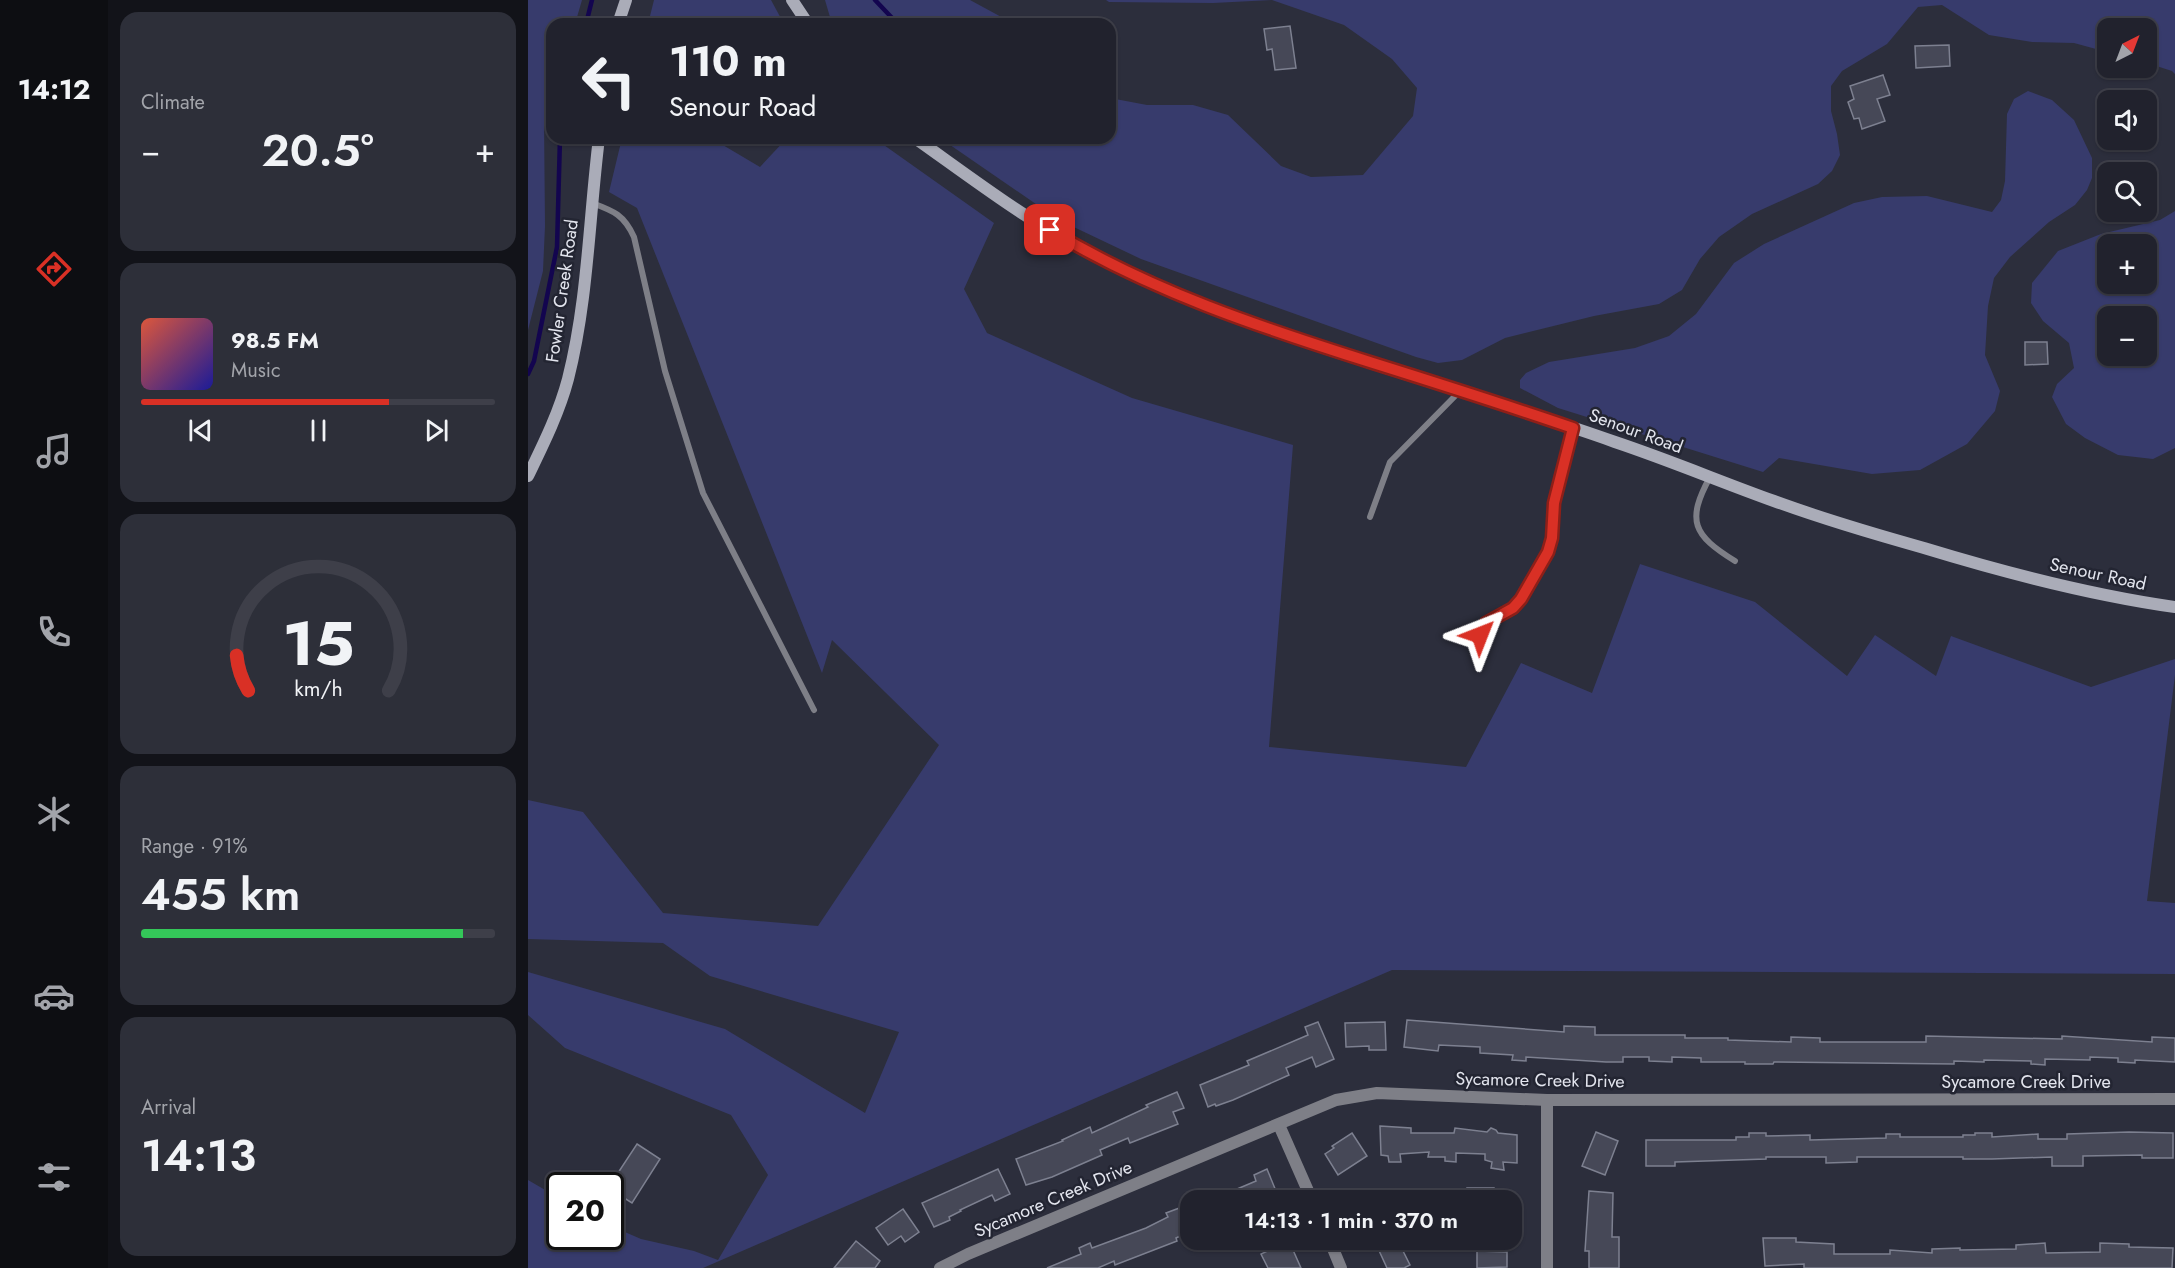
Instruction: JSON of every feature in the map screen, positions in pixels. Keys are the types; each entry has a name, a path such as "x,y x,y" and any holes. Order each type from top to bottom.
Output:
{"street":[{"path":"620,18 626,0"},
{"path":"792,0 804,18"},
{"name":"Fowler Creek Road","path":"528,476 553,425 568,380 579,325 598,144"},
{"name":"Senour Road","path":"923,144 1016,210 1083,249 1200,304 1266,329 1461,390 1776,502 1977,564 2127,600 2175,607"},
{"name":"Sycamore Creek Drive","path":"940,1268 968,1254 1336,1101 1377,1093 1547,1100 2175,1100"},
{"path":"1546,1268 1547,1100"},
{"path":"1279,1125 1308,1190"},
{"path":"1334,1250 1341,1268"}],"lane":[{"path":"592,203 616,212 629,226 634,237 665,370 703,493 814,710"},
{"path":"1370,517 1390,462 1461,390"},
{"path":"1480,635 1486,623 1513,608 1521,599 1548,552 1552,538 1554,503 1573,428"},
{"path":"1710,477 1698,498 1695,516 1697,526 1715,549 1735,561"}],"shaded area":[{"path":"528,0 582,0 577,18 546,18 543,271 528,330"},
{"path":"654,0 771,0 781,18 650,18"},
{"path":"825,0 970,0 1003,18 830,18"},
{"path":"1106,0 1272,0 1213,3 1109,2"},
{"path":"1272,0 2175,0 2175,74 2157,66 2157,18 2097,18 2097,49 2074,43 2032,42 1989,35 1942,5 1918,7 1887,44 1842,71 1831,86 1831,111 1840,155 1832,171 1818,184 1752,214 1719,237 1700,259 1682,290 1659,304 1594,316 1505,338 1462,360 1438,363 1141,259 1059,220 949,144 1116,144 1116,99 1147,105 1193,105 1228,115 1281,166 1311,177 1363,175 1413,116 1417,88 1392,59 1344,25"},
{"path":"2028,91 2052,100 2074,120 2092,158 2092,178 2087,190 2075,205 2049,222 2010,257 1994,278 1988,306 1985,355 2000,391 1995,411 1967,444 1920,470 1872,474 1779,458 1763,472 1558,408 1520,388 1520,380 1526,373 1549,362 1635,348 1669,336 1696,314 1734,263 1764,244 1854,203 1882,197 1927,196 1992,212 2001,200 2005,181 2007,114 2014,99"},
{"path":"621,144 721,144 760,167 781,144 882,144 994,223 964,289 987,333 1132,398 1293,445 1269,747 1466,767 1521,663 1592,693 1640,564 1755,602 1847,676 1875,635 1936,676 1951,636 2091,687 2175,659 2175,675 2147,901 2175,903 2175,974 1392,970 703,1268 528,1268 528,1180 546,1190 546,1250 624,1250 624,1232 641,1239 694,1251 718,1260 768,1175 731,1115 565,1048 528,1015 528,972 725,1029 865,1113 899,1032 710,976 663,943 528,939 528,800 583,812 663,913 818,926 939,745 832,640 822,673 637,208 609,192"},
{"path":"2175,211 2175,448 2153,459 2118,455 2085,438 2066,424 2052,397 2057,384 2074,368 2069,343 2043,321 2031,303 2032,283 2058,251 2097,236 2097,294 2157,294 2157,234 2101,234 2157,221"}],"building":[{"path":"1290,26 1296,68 1275,70 1272,49 1267,50 1264,29"},
{"path":"1949,45 1950,66 1916,68 1915,46"},
{"path":"1883,75 1890,95 1877,99 1885,121 1862,129 1859,118 1854,119 1848,102 1854,99 1850,86"},
{"path":"2025,342 2047,342 2048,364 2025,365"},
{"path":"1407,1020 1564,1032 1564,1026 1595,1027 1595,1035 1685,1035 1685,1038 1791,1042 1791,1037 1820,1038 1820,1042 1926,1042 1926,1036 2062,1039 2062,1036 2152,1042 2152,1037 2175,1038 2175,1062 2135,1060 2135,1063 2118,1062 2118,1058 2090,1057 2090,1060 2045,1059 2045,1065 2031,1064 2031,1061 1984,1060 1984,1062 1954,1061 1954,1064 1774,1062 1773,1064 1745,1064 1745,1062 1701,1062 1701,1058 1672,1057 1672,1062 1649,1061 1649,1057 1623,1057 1623,1062 1526,1057 1526,1061 1512,1060 1513,1055 1480,1053 1480,1047 1439,1045 1438,1051 1404,1047"},
{"path":"1318,1022 1334,1059 1316,1067 1312,1057 1286,1068 1289,1075 1233,1100 1208,1107 1200,1085 1249,1065 1247,1061 1308,1035 1305,1027"},
{"path":"1385,1022 1386,1050 1369,1050 1369,1046 1346,1047 1345,1023"},
{"path":"1177,1092 1184,1108 1173,1112 1178,1124 1130,1143 1128,1138 1100,1150 1102,1155 1052,1177 1026,1185 1016,1159 1063,1141 1090,1127 1092,1133"},
{"path":"1380,1126 1411,1128 1411,1133 1454,1133 1455,1128 1487,1132 1491,1128 1498,1133 1517,1135 1517,1163 1503,1162 1504,1170 1491,1168 1492,1162 1485,1160 1485,1154 1456,1153 1456,1162 1445,1161 1445,1157 1428,1157 1429,1152 1400,1154 1401,1162 1389,1162 1388,1156 1381,1155"},
{"path":"1596,1132 1618,1141 1605,1175 1582,1166"},
{"path":"1352,1133 1367,1156 1338,1175 1325,1154 1334,1148 1332,1146"},
{"path":"1749,1133 1766,1133 1766,1136 1810,1135 1810,1140 1886,1138 1886,1134 1900,1134 1900,1137 1963,1137 1963,1135 1975,1135 1975,1133 1992,1133 1992,1137 2038,1134 2038,1139 2067,1139 2067,1134 2173,1133 2173,1158 2142,1158 2142,1155 2083,1156 2083,1166 2052,1166 2052,1157 1963,1159 1963,1157 1857,1157 1857,1162 1826,1163 1826,1157 1766,1157 1766,1159 1675,1162 1675,1166 1646,1166 1646,1140 1736,1140 1736,1137 1749,1137"},
{"path":"637,1144 660,1159 632,1203 624,1198 624,1172 619,1172"},
{"path":"998,1169 1010,1194 995,1201 992,1195 960,1210 949,1217 950,1220 934,1227 922,1203"},
{"path":"1267,1169 1276,1190 1235,1190 1256,1181 1254,1175"},
{"path":"1467,1188 1494,1188 1494,1190 1467,1190"},
{"path":"1589,1191 1613,1193 1612,1237 1619,1237 1619,1268 1589,1268 1589,1251 1585,1251"},
{"path":"1180,1208 1180,1236 1176,1238 1177,1241 1115,1265 1114,1261 1098,1268 1047,1268 1081,1254 1079,1248 1090,1243 1092,1248 1146,1228 1168,1217 1166,1213"},
{"path":"903,1209 919,1232 905,1242 901,1236 888,1245 876,1228"},
{"path":"1763,1238 1796,1238 1796,1242 1834,1244 1834,1254 1890,1254 1890,1250 1932,1253 1932,1249 1960,1248 1960,1250 2016,1249 2016,1245 2045,1243 2046,1253 2100,1252 2100,1243 2129,1244 2129,1247 2173,1248 2172,1268 1804,1268 1804,1264 1765,1266"},
{"path":"856,1241 880,1261 875,1268 834,1268"},
{"path":"1270,1250 1293,1250 1301,1268 1268,1268 1261,1254"},
{"path":"1379,1250 1402,1250 1410,1265 1404,1268 1387,1268"},
{"path":"1477,1251 1507,1252 1507,1267 1477,1268"}],"waterway":[{"path":"588,18 592,0"},
{"path":"875,0 892,18"},
{"path":"528,374 534,361 557,247 560,144"}],"route":[{"path":"1050,230 1121,268 1200,304 1266,329 1573,428 1554,503 1552,538 1548,552 1521,599 1513,608 1486,623 1480,635"}]}
